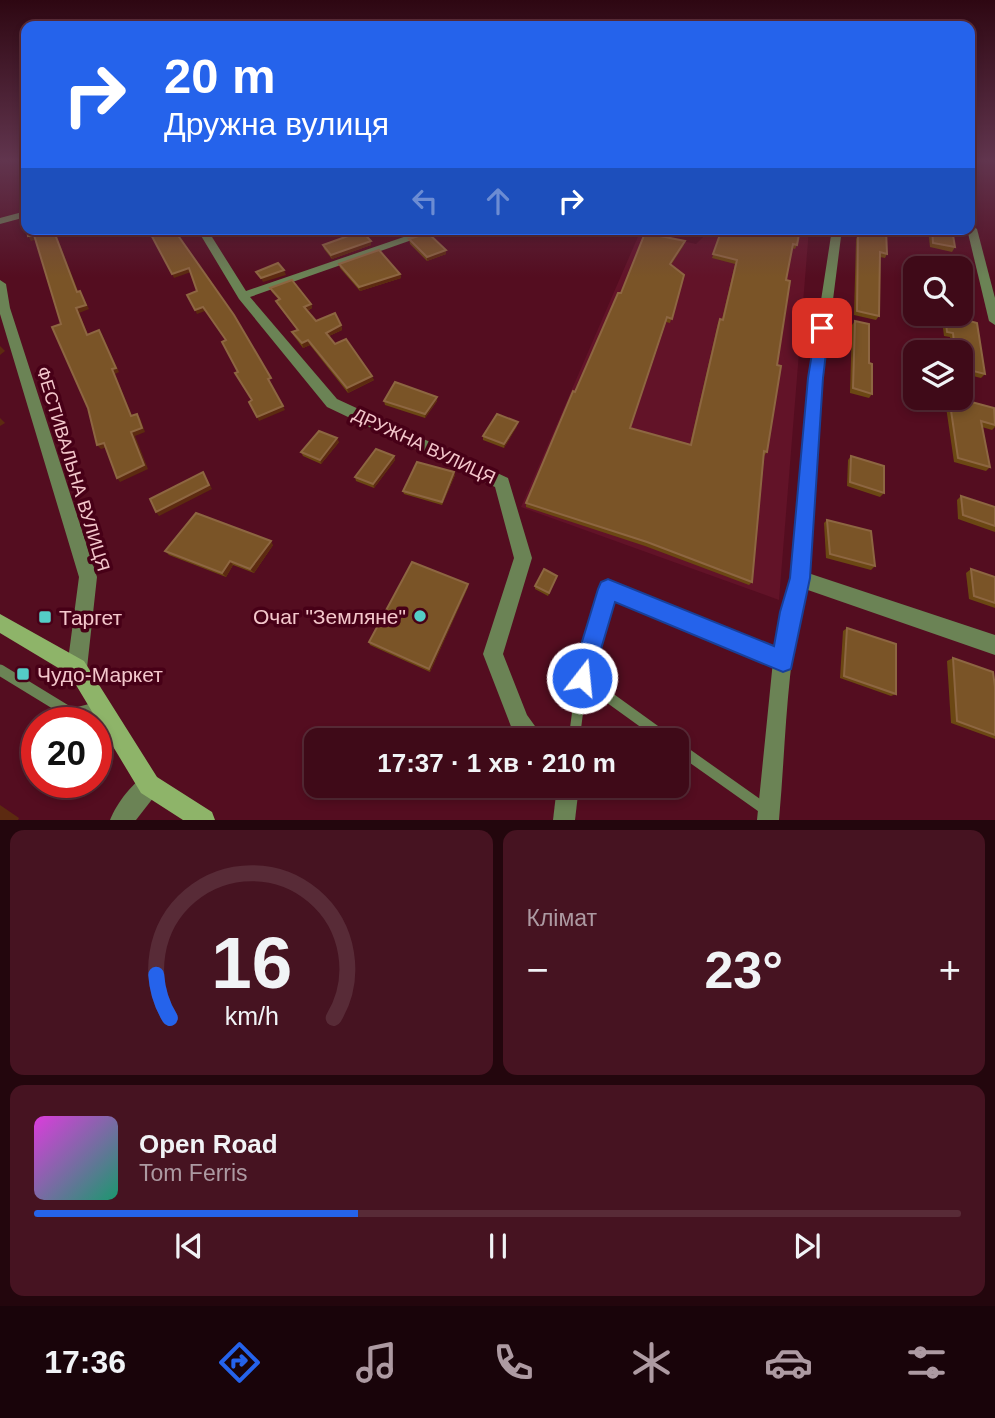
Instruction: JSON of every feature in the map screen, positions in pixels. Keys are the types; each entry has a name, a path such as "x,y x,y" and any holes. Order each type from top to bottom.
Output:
{"street":[{"path":"0,221 21,215"},
{"name":"ДРУЖНА ВУЛИЦЯ","path":"206,235 243,296 331,403 502,483 523,558 493,654 519,722 524,728"},
{"path":"243,296 421,235"},
{"path":"768,816 783,661 790,612 800,578 816,378 835,235"},
{"path":"974,235 995,321"},
{"name":"ФЕСТИВАЛЬНА ВУЛИЦЯ","path":"0,284 2,307 88,577 77,668"},
{"path":"800,578 995,645"},
{"path":"0,623 77,668 149,785 204,820"},
{"path":"121,820 149,785"},
{"path":"564,820 567,798"}],"lane":[{"path":"576,728 582,678 608,589 783,661"},
{"path":"0,670 72,714 100,706"},
{"path":"582,678 651,728"},
{"path":"689,756 768,816"}],"shaded area":[{"path":"639,235 654,235 696,244 705,235 809,235 779,600 521,507"}],"building":[{"path":"34,235 55,235 77,292 80,291 86,305 76,308 87,335 99,330 116,368 112,369 131,416 137,414 142,428 131,432 144,465 117,478 104,443 97,445 88,408 52,327 61,324"},
{"path":"151,235 178,235 234,315 271,378 268,379 283,406 257,417 249,402 252,400 235,373 238,372 222,342 226,340 203,307 195,310 187,295 197,291 189,268 172,274"},
{"path":"351,235 366,235 371,241 331,255 323,245"},
{"path":"430,235 446,250 427,257 409,239"},
{"path":"644,235 685,241 670,264 684,275 672,319 667,317 630,428 691,445 720,319 723,320 737,260 713,254 720,235 799,235 797,245 793,244 786,280 790,281 777,365 781,366 767,452 764,451 752,582 647,542 526,503 573,391 575,392 618,293 621,293"},
{"path":"858,235 886,235 887,254 880,252 879,316 857,311"},
{"path":"932,235 953,235 955,247 933,243"},
{"path":"379,250 400,274 359,287 339,264"},
{"path":"278,263 284,270 261,278 256,272"},
{"path":"292,280 311,304 304,307 316,321 335,313 341,325 326,333 335,344 346,339 372,376 347,388 308,340 302,343 292,332 298,330 276,301 280,299 270,288"},
{"path":"855,321 869,324 872,394 853,388"},
{"path":"973,322 977,323 985,374 973,371 973,340 954,340 953,333 947,332 946,326 973,326"},
{"path":"395,382 437,397 425,414 384,401"},
{"path":"973,402 994,408 995,425 981,421 990,467 958,458 951,410 973,410"},
{"path":"497,414 518,422 504,444 483,436"},
{"path":"319,431 337,438 320,460 301,452"},
{"path":"376,449 394,456 373,484 355,477"},
{"path":"851,456 884,466 884,493 850,482"},
{"path":"417,462 454,472 442,502 403,491"},
{"path":"203,472 209,485 156,512 150,499"},
{"path":"961,496 995,507 995,526 963,515"},
{"path":"196,513 271,541 250,569 230,561 222,573 165,551"},
{"path":"827,520 871,531 875,566 830,554"},
{"name":"Очаг \"Земляне\"","path":"412,562 468,584 429,669 369,642"},
{"path":"544,569 557,576 549,593 535,586"},
{"path":"971,569 995,577 995,603 974,596"},
{"path":"847,628 896,644 896,694 844,676"},
{"path":"953,658 993,672 995,735 957,721"}],"place":[{"name":"Очаг \"Земляне\"","path":"420,616"},
{"name":"Таргет","path":"45,617"},
{"name":"Чудо-Маркет","path":"23,674"}],"route":[{"path":"582,678 608,589 783,661 790,612 800,578 822,328"}]}
